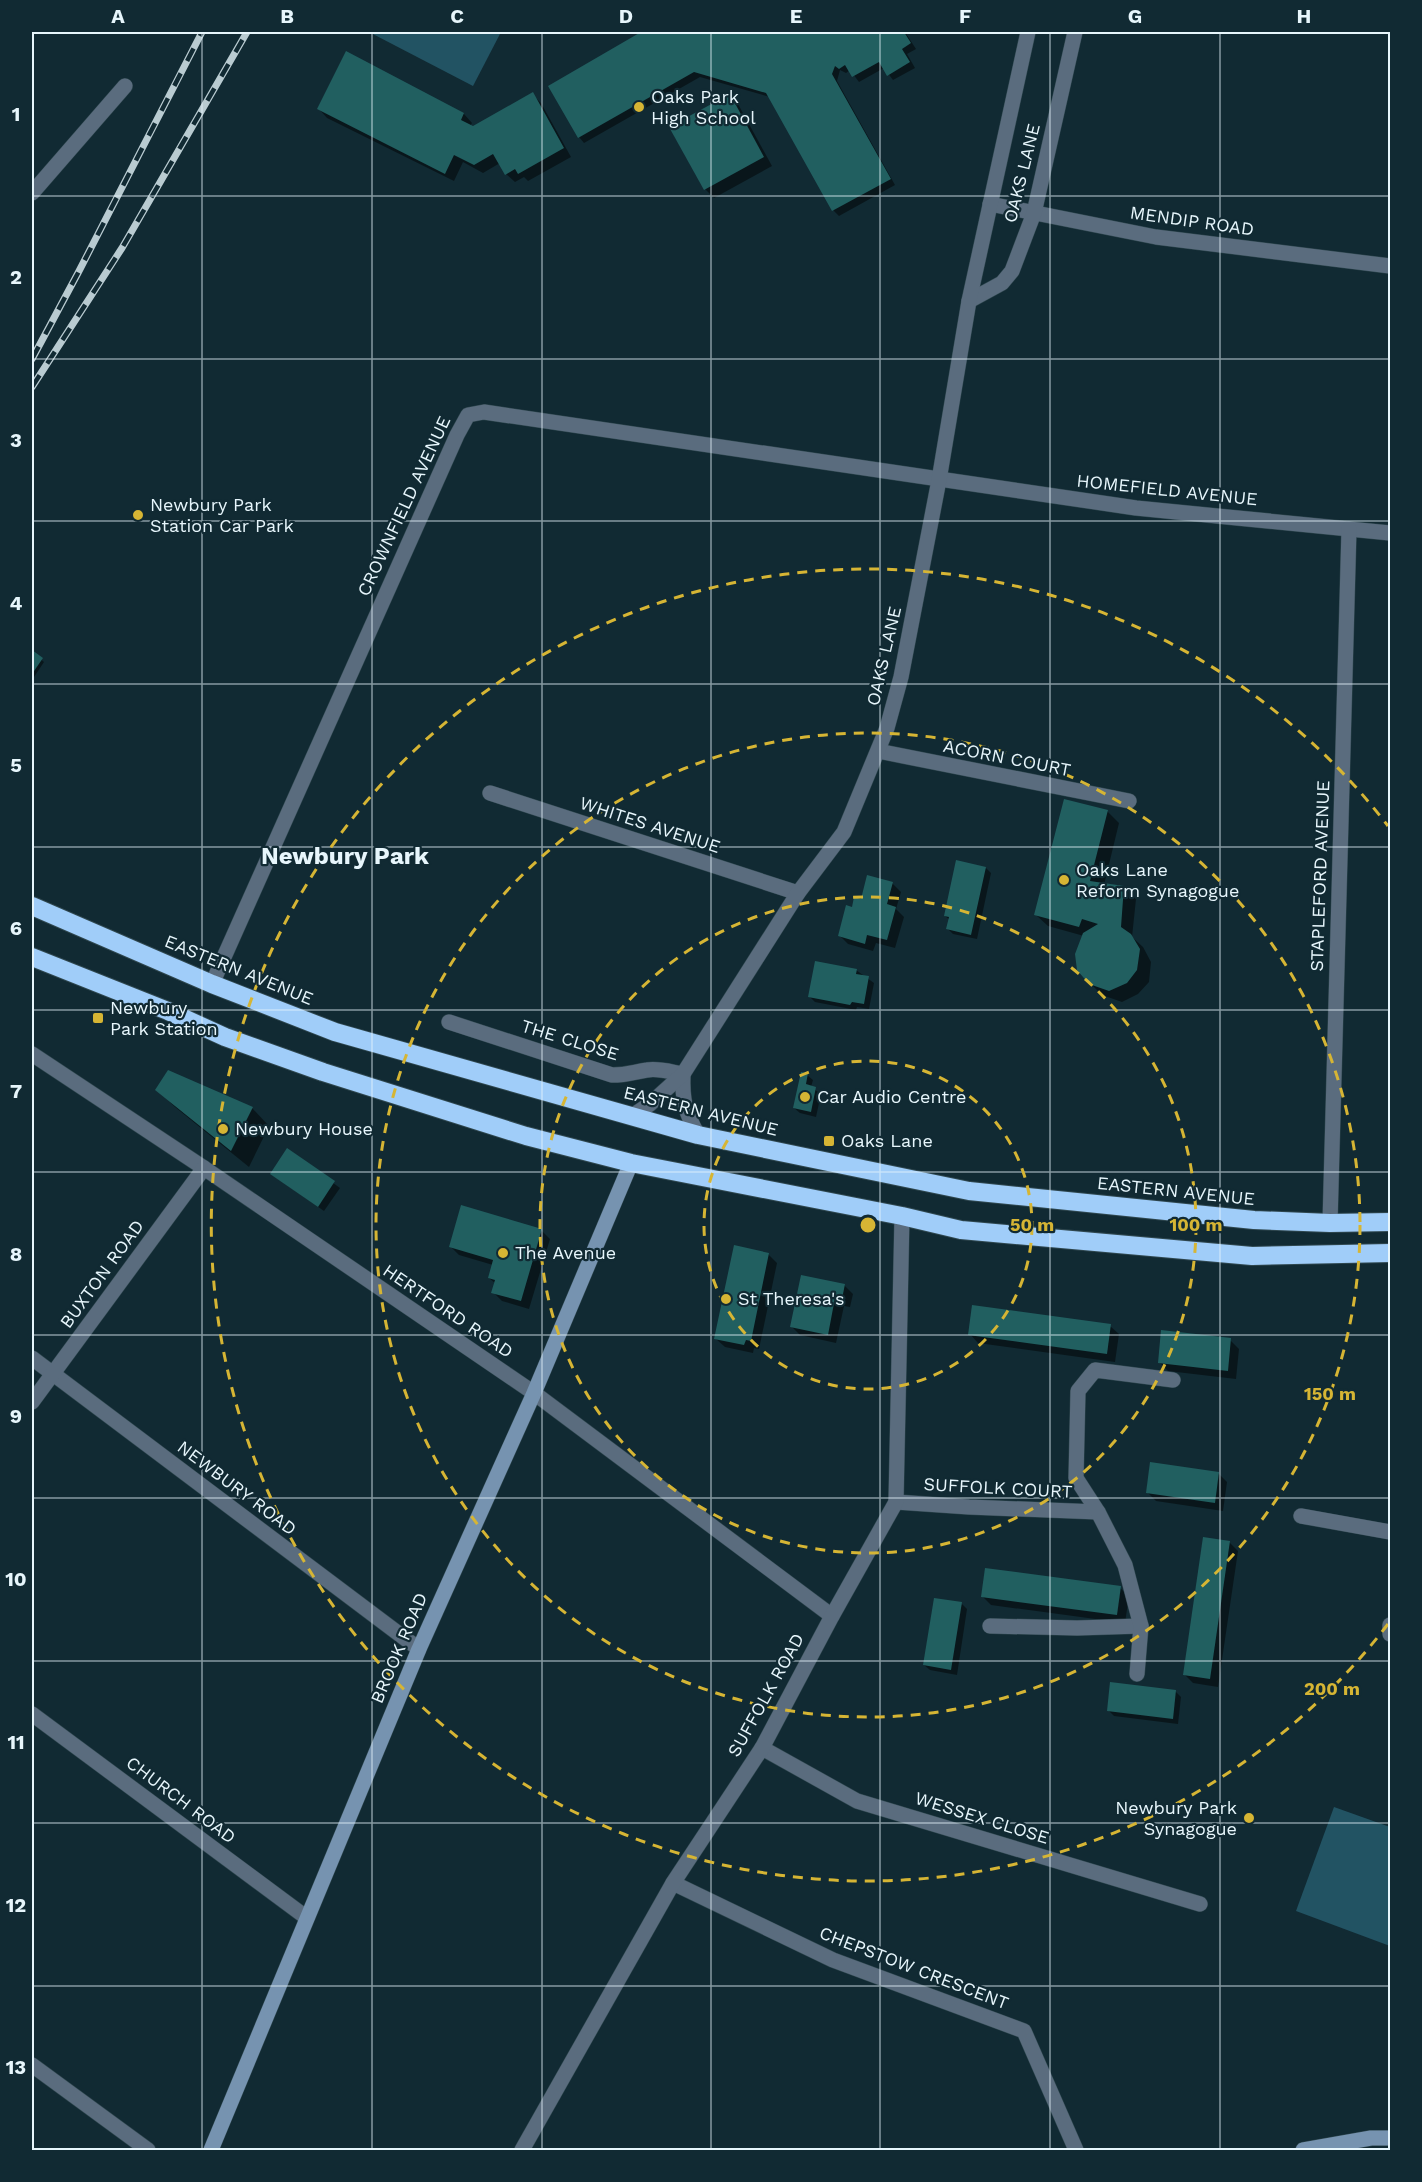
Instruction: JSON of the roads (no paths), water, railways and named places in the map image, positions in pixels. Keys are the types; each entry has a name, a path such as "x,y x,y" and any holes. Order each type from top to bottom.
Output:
{"highway":[{"name":"EASTERN AVENUE","path":"32,906 212,984 335,1032 698,1135 969,1191 1254,1220 1330,1223 1390,1222"},
{"path":"32,957 168,1011 225,1037 323,1072 526,1136 631,1163 902,1216 961,1230 1252,1256 1390,1253"}],"street":[{"name":"OAKS LANE","path":"632,1116 650,1104 683,1074 798,893 844,832 887,728 901,677 939,480 969,301 1028,32"},
{"name":"OAKS LANE","path":"969,301 1002,283 1012,271 1034,213 1075,32"},
{"path":"32,193 125,86"},
{"name":"MENDIP ROAD","path":"990,204 1156,237 1390,266"},
{"name":"CROWNFIELD AVENUE","path":"212,984 442,468 468,416 484,412 939,480"},
{"name":"HOMEFIELD AVENUE","path":"939,480 1136,508 1390,533"},
{"name":"STAPLEFORD AVENUE","path":"1330,1223 1349,529"},
{"name":"ACORN COURT","path":"878,751 1129,801"},
{"name":"WHITES AVENUE","path":"490,793 798,893"},
{"name":"THE CLOSE","path":"449,1022 612,1075 627,1075 653,1070 683,1074"},
{"name":"HERTFORD ROAD","path":"32,1054 534,1393 832,1616"},
{"path":"683,1074 682,1095 687,1116 698,1135"},
{"name":"BROOK ROAD","path":"211,2151 419,1649 534,1393 631,1163"},
{"name":"BUXTON ROAD","path":"32,1402 204,1168"},
{"name":"SUFFOLK ROAD","path":"522,2151 673,1883 762,1748 896,1502 902,1216"},
{"name":"NEWBURY ROAD","path":"32,1358 419,1649"},
{"name":"SUFFOLK COURT","path":"1137,1674 1141,1626 1125,1565 1098,1512 1076,1478 1078,1391 1095,1370 1173,1380"},
{"name":"SUFFOLK COURT","path":"896,1502 969,1508 1098,1512"},
{"path":"1301,1516 1390,1533"},
{"path":"1390,1625 1390,1634"},
{"path":"990,1626 1077,1628 1141,1626"},
{"name":"CHURCH ROAD","path":"32,1714 307,1918"},
{"name":"WESSEX CLOSE","path":"762,1748 857,1801 1200,1904"},
{"name":"CHEPSTOW CRESCENT","path":"673,1883 833,1960 1024,2031 1076,2151"},
{"path":"32,2065 148,2151"},
{"path":"1303,2151 1371,2138 1390,2138"}],"railway":[{"path":"32,359 202,32"},
{"path":"32,387 122,248 247,32"}],"place":[{"name":"Oaks Park High School","path":"639,107"},
{"name":"Newbury Park Station Car Park","path":"138,515"},
{"name":"Oaks Lane Reform Synagogue","path":"1064,880"},
{"name":"Newbury Park Station","path":"98,1018"},
{"name":"Car Audio Centre","path":"805,1097"},
{"name":"Newbury House","path":"223,1129"},
{"name":"Oaks Lane","path":"829,1141"},
{"name":"The Avenue","path":"503,1253"},
{"name":"St Theresa's","path":"726,1299"},
{"name":"Newbury Park Synagogue","path":"1249,1818"}],"district":[{"name":"Newbury Park","path":"345,856"}]}
